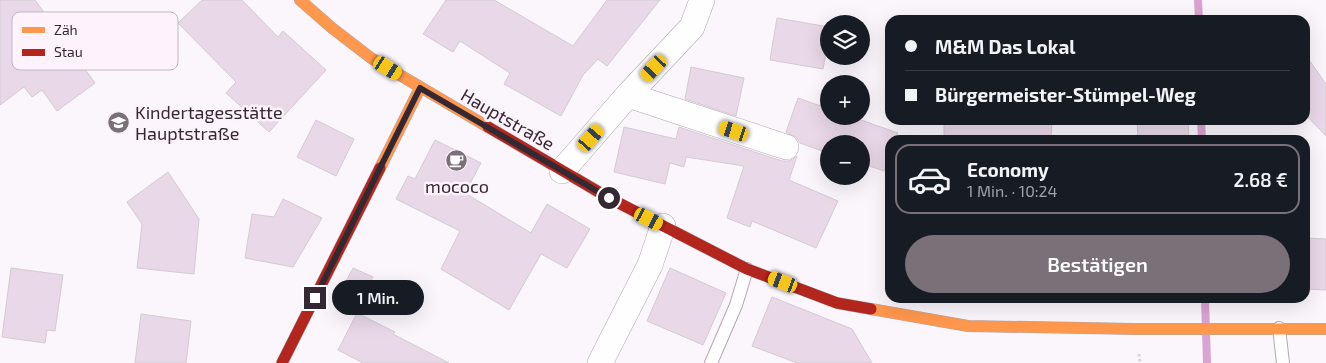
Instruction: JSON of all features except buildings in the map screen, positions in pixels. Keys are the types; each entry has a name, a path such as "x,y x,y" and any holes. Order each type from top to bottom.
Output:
{"street":[{"name":"Hauptstraße","path":"300,0 371,58 609,198 747,269 837,303 968,326 1326,329"},
{"path":"562,171 628,95 692,27 702,0"},
{"path":"282,363 420,88"},
{"path":"628,95 786,147"},
{"path":"600,363 650,265 663,226"}],"lane":[{"path":"711,363 736,305 747,269"},
{"path":"1279,328 1283,363"}],"waterway":[{"path":"1198,0 1199,15"},
{"path":"1201,125 1202,135"},
{"path":"1205,303 1207,363"}],"traffic: slow":[{"path":"300,0 371,58 488,127"},
{"path":"380,168 420,88"},
{"path":"871,309 968,326 1136,329 1326,329"}],"traffic: jam":[{"path":"488,127 609,198 747,269 837,303 871,309"},
{"path":"282,363 380,168"}],"place":[{"name":"Kindertagesstätte Hauptstraße","path":"119,122"},
{"name":"mococo","path":"457,161"}],"route":[{"path":"315,298 420,88 609,198"}]}
